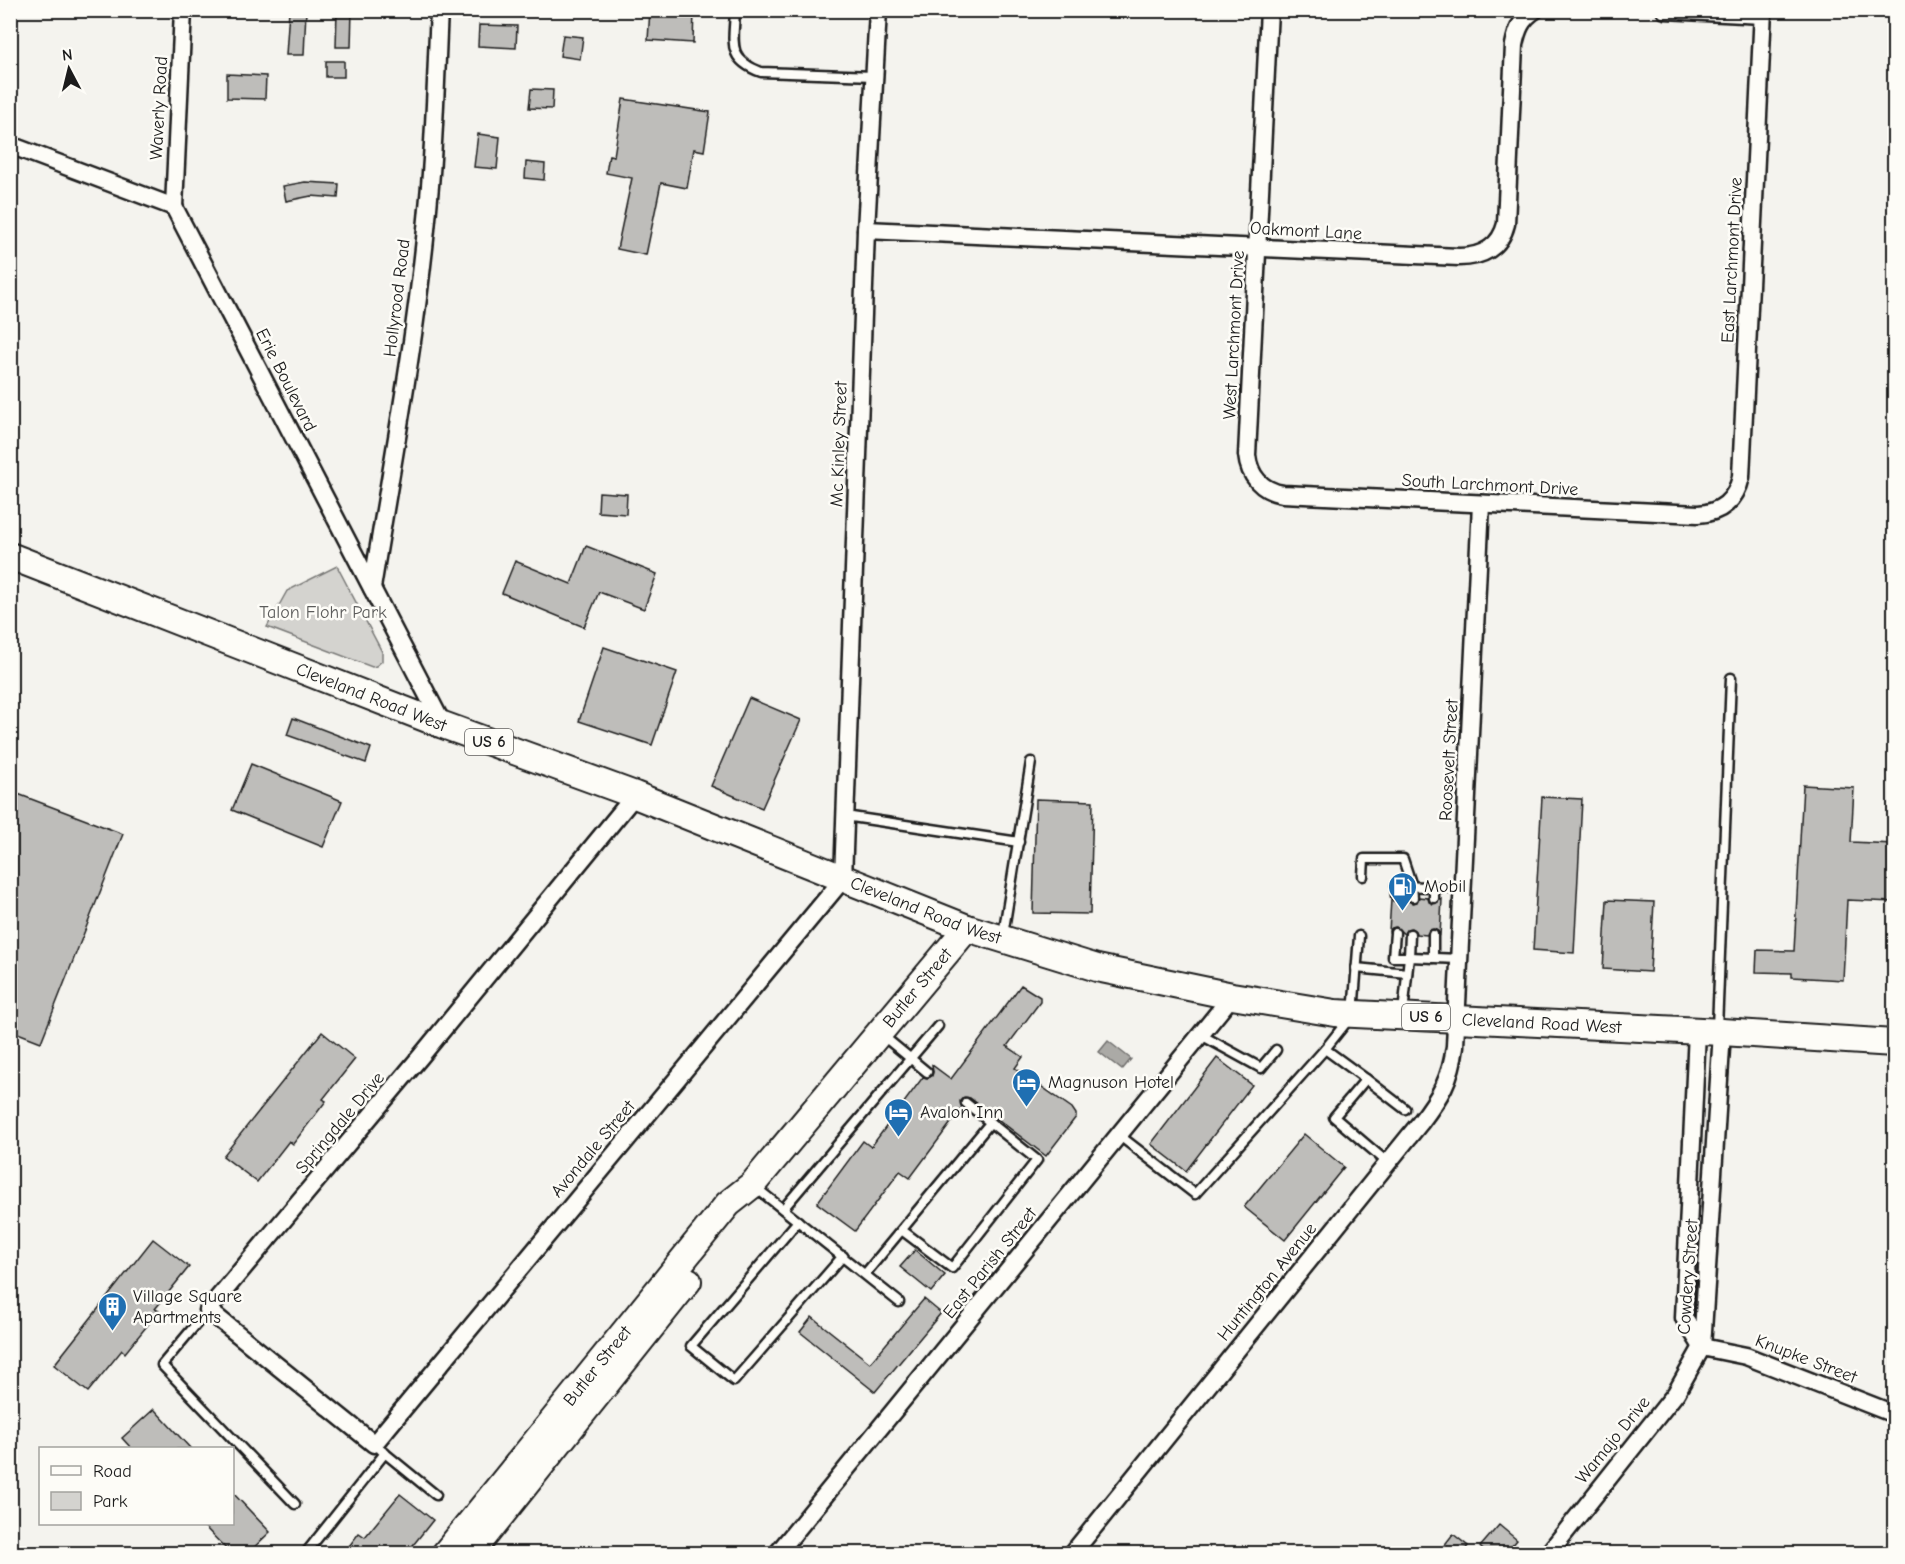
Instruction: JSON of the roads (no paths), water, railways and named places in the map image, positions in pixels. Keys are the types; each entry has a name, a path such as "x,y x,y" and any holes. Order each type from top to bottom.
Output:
{"main road":[{"name":"Cleveland Road West","path":"10,556 443,726 635,795 967,928 1097,968 1233,996 1335,1013 1894,1042"},
{"name":"Butler Street","path":"445,1554 728,1204 752,1185 967,928"},
{"name":"Butler Street","path":"470,1554 741,1214 752,1185"}],"street":[{"name":"Waverly Road","path":"174,207 183,10"},
{"name":"Hollyrood Road","path":"372,588 420,285 429,195 439,10"},
{"name":"Mc Kinley Street","path":"843,879 866,230 878,10"},
{"name":"West Larchmont Drive","path":"1256,480 1248,465 1247,455 1269,10"},
{"name":"Oakmont Lane","path":"866,230 1476,256 1491,249 1503,233 1507,214 1514,45 1520,25 1525,17 1535,10"},
{"path":"1665,10 1763,13"},
{"name":"East Larchmont Drive","path":"1725,506 1736,493 1741,477 1763,13"},
{"path":"10,145 174,207"},
{"name":"Erie Boulevard","path":"174,207 443,726"},
{"name":"South Larchmont Drive","path":"1256,480 1267,489 1283,494 1698,514 1712,512 1725,506"},
{"name":"Roosevelt Street","path":"1457,1018 1481,504"},
{"name":"Springdale Drive","path":"208,1310 421,1056 635,795"},
{"name":"Avondale Street","path":"380,1449 843,879"},
{"name":"East Parish Street","path":"777,1554 1233,996"},
{"name":"Huntington Avenue","path":"1072,1554 1434,1104 1445,1086 1454,1055 1457,1018"},
{"name":"Cowdery Street","path":"1702,1347 1712,1031"},
{"name":"Cowdery Street","path":"1702,1347 1684,1317 1712,1031"},
{"path":"208,1310 380,1449"},
{"name":"Knupke Street","path":"1702,1347 1746,1356 1894,1414"},
{"name":"Wamajo Drive","path":"1548,1554 1676,1393 1702,1347"}],"lane":[{"path":"735,10 733,50 737,58 748,67 761,72 874,76"},
{"path":"1712,1031 1731,678"},
{"path":"1002,938 1031,762"},
{"path":"845,816 1019,842"},
{"path":"1363,876 1365,859 1403,859 1412,886 1413,897"},
{"path":"1396,896 1396,886 1463,888"},
{"path":"1434,887 1434,898"},
{"path":"1395,933 1393,957 1460,959"},
{"path":"1403,1016 1410,934"},
{"path":"1433,935 1433,958"},
{"path":"1120,1136 1195,1194 1325,1049 1353,1014 1359,936"},
{"path":"1356,968 1407,973"},
{"path":"783,1209 938,1026"},
{"path":"880,1033 927,1072"},
{"path":"1201,1035 1261,1068 1276,1050"},
{"path":"1325,1049 1406,1109"},
{"path":"1366,1079 1334,1117 1388,1162"},
{"path":"903,1231 952,1268 1037,1160 966,1103"},
{"path":"865,1274 903,1231 990,1123"},
{"path":"752,1185 899,1302"},
{"path":"798,1221 691,1346 734,1381 843,1256"},
{"path":"208,1310 162,1365 295,1504"},
{"path":"305,1554 380,1449 436,1495"}],"place":[{"name":"Mobil","path":"1403,912"},
{"name":"Magnuson Hotel","path":"1027,1108"},
{"name":"Avalon Inn","path":"899,1138"},
{"name":"Village Square Apartments","path":"112,1332"}],"park label":[{"name":"Talon Flohr Park","path":"323,612"}]}
